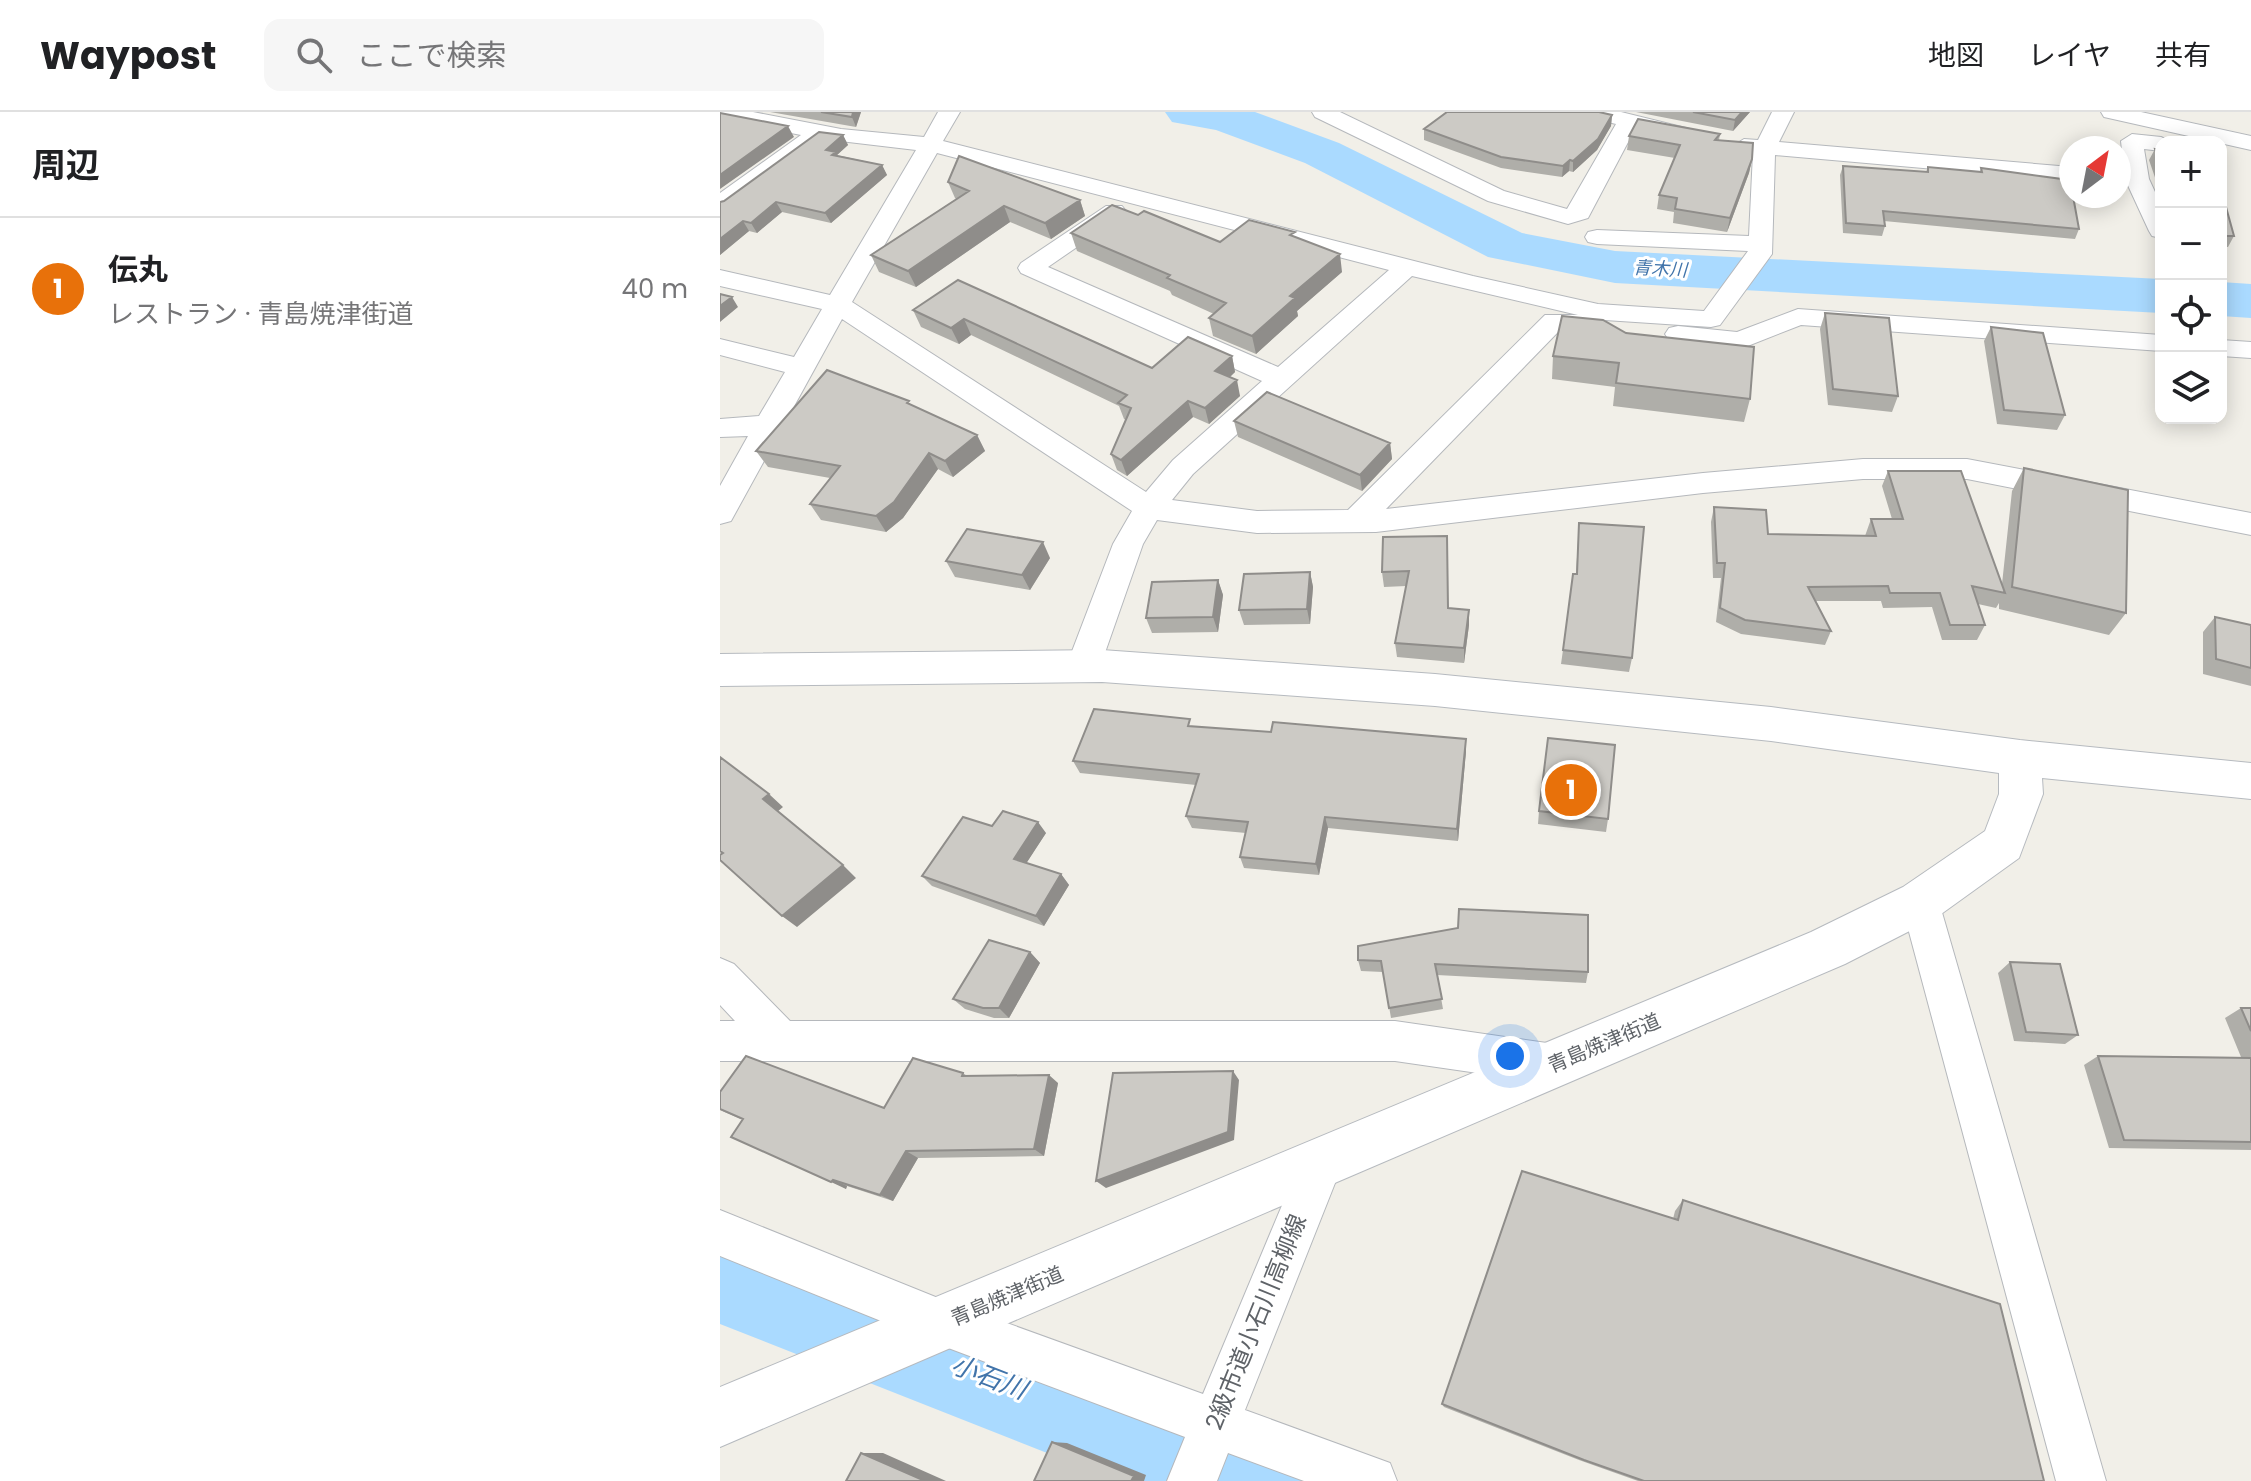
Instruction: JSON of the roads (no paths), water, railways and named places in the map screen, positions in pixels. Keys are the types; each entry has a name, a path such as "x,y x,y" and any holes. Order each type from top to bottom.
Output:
{"main road":[{"path":"720,670 1083,667 1435,690 1771,724 2020,758 2251,781"},
{"name":"青島焼津街道","path":"720,1417 1828,948 1920,902 2003,844 2021,794 2020,758"}],"street":[{"path":"720,112 819,132 928,144 1598,312 1711,319 1760,249 1764,150 1783,112"},
{"path":"720,513 949,112"},
{"path":"1324,112 1496,196 1568,217 1580,213 1628,122"},
{"path":"1595,112 1628,122 1764,150 2059,173"},
{"path":"2112,112 2251,143"},
{"path":"720,204 819,132"},
{"path":"2131,150 2132,141 2155,143"},
{"path":"2227,158 2251,164"},
{"path":"2131,184 2155,222"},
{"path":"1136,196 1030,268 1281,379"},
{"path":"1597,237 1760,249"},
{"path":"1083,667 1128,544 1149,508 1183,467 1408,266"},
{"path":"720,278 839,305 1149,508 1257,522 1356,521 1849,470 1967,469 2251,524"},
{"path":"1356,521 1554,321 1740,341 1798,317 2155,343"},
{"path":"720,347 802,368"},
{"path":"2227,348 2251,350"},
{"path":"720,428 768,425"},
{"path":"1920,902 2081,1481"},
{"path":"720,977 782,1042"},
{"path":"720,1041 1395,1041 1554,1064"},
{"name":"2級市道小石川高柳線","path":"1192,1481 1321,1163"},
{"path":"720,1233 943,1323 1372,1481"}],"waterway":[{"name":"青木川","path":"1189,112 1225,117 1322,153 1507,246 1615,267 2155,296"},
{"name":"青木川","path":"2227,299 2251,301"},
{"name":"小石川","path":"720,1274 843,1324 1259,1481"}],"place":[{"name":"伝丸","path":"1571,790"}]}
